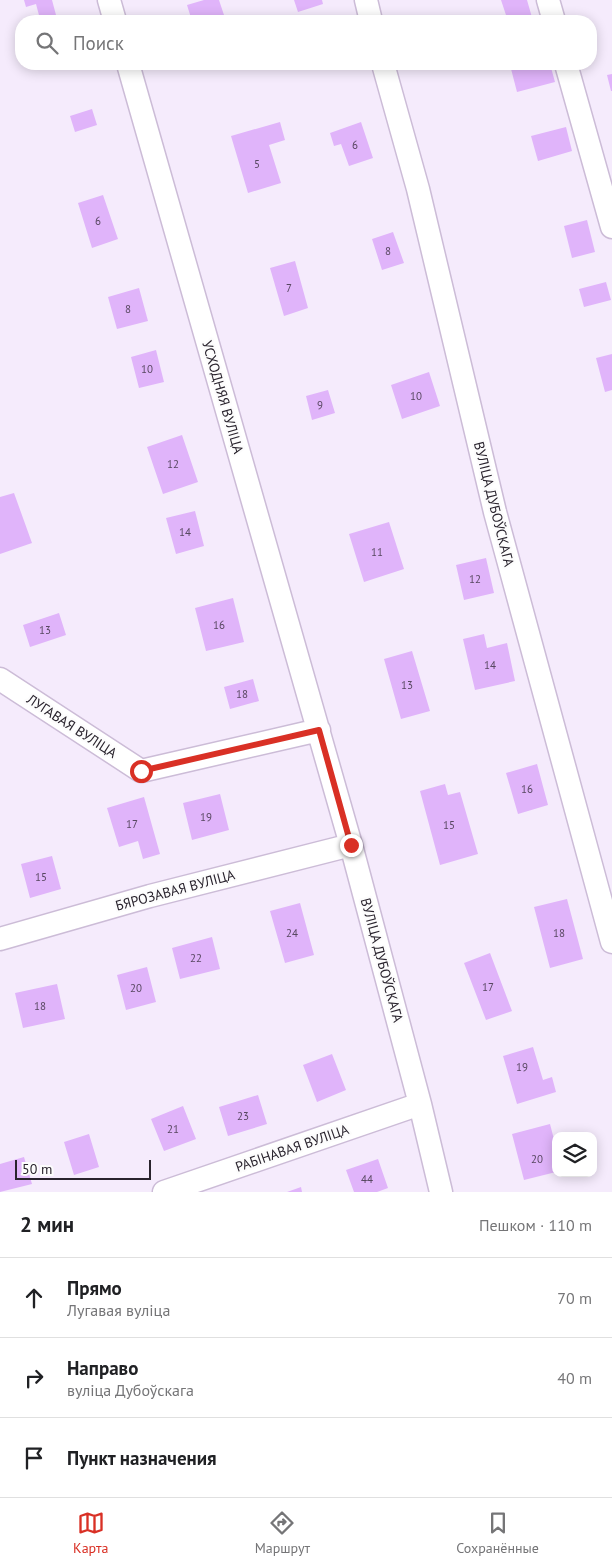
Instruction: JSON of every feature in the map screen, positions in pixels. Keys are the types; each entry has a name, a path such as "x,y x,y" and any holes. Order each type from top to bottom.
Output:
{"street":[{"path":"109,0 113,15"},
{"path":"366,0 370,15"},
{"path":"548,0 552,15"},
{"name":"УСХОДНЯЯ ВУЛІЦА","path":"130,70 319,730"},
{"name":"ВУЛІЦА ДУБОЎСКАГА","path":"385,70 418,189 495,512 612,942"},
{"path":"568,70 612,227"},
{"name":"ЛУГАВАЯ ВУЛІЦА","path":"0,679 141,771 319,730"},
{"name":"ВУЛІЦА ДУБОЎСКАГА","path":"319,730 420,1104 441,1192"},
{"name":"БЯРОЗАВАЯ ВУЛІЦА","path":"0,939 150,896 351,845"},
{"name":"РАБІНАВАЯ ВУЛІЦА","path":"164,1192 420,1104"}],"building":[{"path":"24,0 52,0 56,15 39,15 36,4 26,7"},
{"path":"204,0 219,0 224,15 190,15 187,5"},
{"path":"294,0 322,0 323,4 298,12"},
{"path":"501,0 527,0 531,15 506,15"},
{"path":"511,70 552,70 555,82 517,92"},
{"path":"612,74 612,91 611,91 607,75"},
{"path":"92,109 97,125 75,132 70,116"},
{"path":"280,122 285,140 269,145 281,183 248,193 231,136"},
{"path":"361,122 373,158 349,166 341,144 334,146 330,133"},
{"path":"566,127 572,151 538,161 531,136"},
{"path":"103,195 118,239 92,248 78,203"},
{"path":"587,220 595,252 572,258 564,226"},
{"path":"393,232 404,263 382,270 372,239"},
{"path":"295,261 308,308 284,316 270,268"},
{"path":"606,282 611,300 584,307 579,289"},
{"path":"139,288 148,321 117,329 108,297"},
{"path":"156,350 164,382 139,388 131,357"},
{"path":"612,354 612,390 605,392 596,358"},
{"path":"429,372 440,406 402,419 391,385"},
{"path":"328,390 335,413 312,420 306,396"},
{"path":"182,435 198,482 163,494 147,447"},
{"path":"14,493 32,543 0,554 0,497"},
{"path":"195,511 204,546 176,554 166,518"},
{"path":"389,522 404,569 364,582 349,534"},
{"path":"486,558 494,593 464,600 456,565"},
{"path":"233,598 244,642 206,651 195,608"},
{"path":"59,613 66,635 30,647 23,625"},
{"path":"484,634 487,648 507,643 515,681 475,690 463,639"},
{"path":"412,651 430,711 401,719 384,659"},
{"path":"253,679 259,701 230,709 224,687"},
{"path":"537,764 548,805 518,814 506,773"},
{"path":"445,784 448,795 460,792 478,854 440,865 420,791"},
{"path":"220,794 229,830 192,840 183,803"},
{"path":"144,797 160,854 143,859 138,841 119,847 107,808"},
{"path":"52,856 61,889 30,898 21,864"},
{"path":"567,899 583,959 550,968 534,907"},
{"path":"300,903 314,955 285,963 270,911"},
{"path":"212,937 220,969 180,979 172,948"},
{"path":"490,953 512,1011 486,1020 464,963"},
{"path":"147,967 156,1002 126,1010 117,975"},
{"path":"57,984 65,1019 23,1028 15,993"},
{"path":"533,1047 543,1080 552,1077 556,1092 517,1104 503,1056"},
{"path":"332,1054 346,1090 317,1102 303,1065"},
{"path":"258,1095 267,1124 228,1136 219,1107"},
{"path":"183,1106 196,1139 164,1151 151,1119"},
{"path":"550,1124 552,1132 552,1173 524,1180 512,1134"},
{"path":"89,1134 99,1167 74,1175 64,1142"},
{"path":"24,1157 32,1184 0,1192 0,1164"},
{"path":"378,1159 388,1188 377,1192 354,1192 346,1170"},
{"path":"301,1187 302,1192 287,1192"}],"route":[{"path":"141,771 319,730 351,845"}]}
